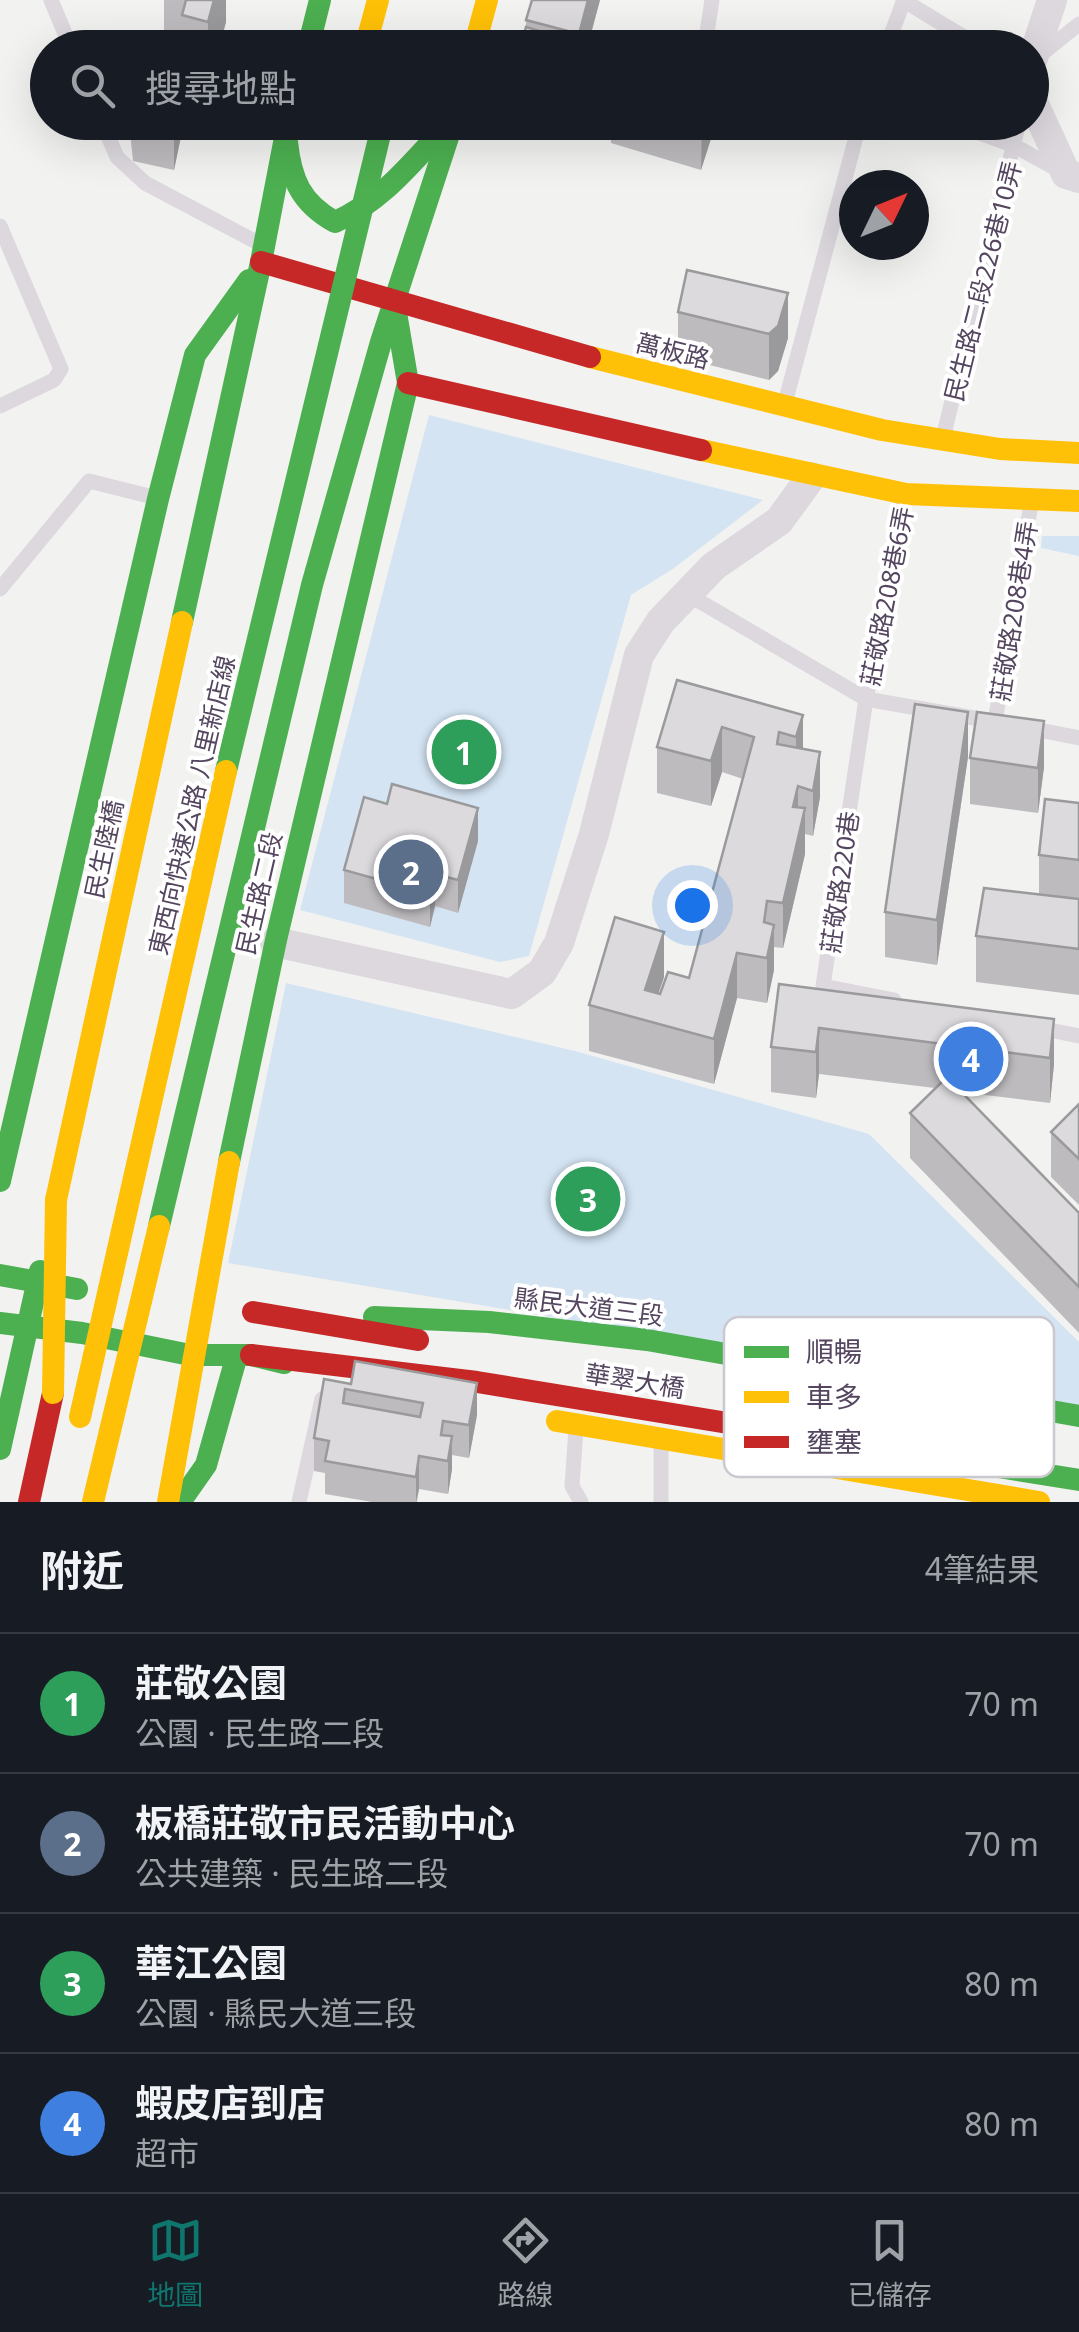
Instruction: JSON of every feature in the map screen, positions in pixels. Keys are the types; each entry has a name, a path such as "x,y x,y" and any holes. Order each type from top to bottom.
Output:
{"main road":[{"path":"312,30 320,0"},
{"path":"370,30 378,0"},
{"path":"479,30 487,0"},
{"path":"0,1180 195,355 262,254 284,140"},
{"path":"288,140 290,168 298,190 310,210 335,222 352,216 379,194 433,140"},
{"name":"東西向快速公路 八里新店線","path":"159,1226 78,1425 226,766 380,140"},
{"name":"民生路二段","path":"159,1226 256,814 371,373 445,140"},
{"path":"304,295 328,199"},
{"name":"萬板路","path":"262,254 394,302 532,344 882,430 1000,449 1079,453"},
{"name":"民生陸橋","path":"0,1449 262,254"},
{"name":"民生路二段","path":"168,1502 190,1355 208,1306 274,942 408,383 394,302"},
{"path":"408,383 812,477 906,494 1079,501"},
{"path":"53,1392 56,1200"},
{"path":"93,1502 159,1226"},
{"path":"29,1502 82,1258"},
{"name":"縣民大道三段","path":"0,1275 208,1306 489,1322 647,1340 724,1354"},
{"path":"208,1306 444,1345"},
{"path":"0,1322 82,1333 190,1355 244,1355 206,1465 180,1502"},
{"name":"華翠大橋","path":"244,1355 724,1429"},
{"name":"縣民大道三段","path":"1054,1412 1079,1416"},
{"path":"527,1415 724,1452"},
{"name":"華翠大橋","path":"1054,1476 1079,1480"},
{"path":"870,1477 1038,1502"}],"street":[{"path":"1040,30 1046,3"},
{"path":"1049,132 1072,176"},
{"path":"274,942 512,994 542,972 559,943 583,869 640,654 661,622 714,566 779,521 812,477"}],"lane":[{"path":"51,0 64,30"},
{"path":"707,30 712,0"},
{"path":"892,30 903,0 952,30"},
{"path":"1049,48 1079,24"},
{"path":"110,140 117,158 145,183 262,254"},
{"path":"784,406 855,140"},
{"path":"998,140 1072,176"},
{"name":"民生路二段226巷10弄","path":"943,440 1016,140"},
{"path":"0,226 61,369 54,380 0,406"},
{"path":"0,589 89,481 158,499"},
{"name":"莊敬路208巷6弄","path":"866,699 906,494"},
{"name":"莊敬路208巷4弄","path":"995,722 1032,500"},
{"path":"687,594 866,699 1079,738"},
{"name":"莊敬路220巷","path":"866,699 823,986 914,1004"},
{"path":"1024,1026 1079,1036"},
{"path":"298,1502 324,1391"},
{"path":"576,1425 572,1486 581,1502"},
{"path":"660,1502 662,1441"}],"shaded area":[{"path":"429,415 763,500 674,568 631,595 529,956 500,962 300,910"},
{"path":"1042,536 1079,536 1079,556 1041,548"},
{"path":"286,983 575,1051 869,1134 1054,1317 724,1317 724,1346 228,1263"},
{"path":"1054,1317 1079,1342 1079,1405 1054,1401"}],"building":[{"path":"186,0 214,0 208,22 182,15"},
{"path":"532,0 588,0 580,30 526,20"},
{"path":"687,270 788,293 778,326 769,334 678,312"},
{"path":"677,680 803,715 796,737 779,732 777,744 820,752 813,791 798,786 793,807 805,808 783,903 767,901 764,922 774,925 767,958 737,953 714,1039 589,1005 615,917 664,932 645,990 660,994 668,972 689,978 754,737 722,727 711,761 657,747"},
{"path":"915,704 968,712 937,920 885,912"},
{"path":"977,712 1044,721 1038,768 970,758"},
{"path":"392,784 478,808 458,880 435,874 430,894 344,870 364,797 387,804"},
{"path":"1045,799 1079,803 1079,860 1039,855"},
{"path":"984,888 1079,899 1079,949 976,936"},
{"path":"779,984 1054,1019 1050,1058 819,1028 816,1052 771,1047"},
{"path":"947,1077 1079,1213 1079,1287 910,1113"},
{"path":"1079,1104 1079,1159 1051,1132"},
{"path":"355,1361 477,1383 469,1425 443,1421 441,1435 452,1436 448,1461 419,1456 416,1477 325,1461 329,1441 314,1438 324,1379 351,1384","holes":["345,1389 423,1403 420,1417 343,1403"]}],"traffic: fast":[{"path":"312,30 320,0"},
{"path":"182,622 285,140"},
{"path":"226,771 379,140"},
{"path":"287,142 291,168 300,189 314,207 335,222 383,192 434,140"},
{"path":"159,1226 312,585 381,342 447,140"},
{"path":"0,1181 195,355 249,280"},
{"path":"229,1162 276,940 408,383 394,301"},
{"path":"0,1449 40,1271"},
{"path":"0,1275 77,1289"},
{"path":"374,1317 489,1322 647,1340 724,1354"},
{"path":"0,1323 82,1333 190,1355 251,1355 284,1363"},
{"path":"180,1502 206,1465 237,1355"},
{"path":"1054,1412 1079,1416"},
{"path":"1054,1476 1079,1480"}],"traffic: slow":[{"path":"370,30 378,0"},
{"path":"479,30 487,0"},
{"path":"590,357 882,430 1000,449 1079,453"},
{"path":"701,450 906,494 1079,501"},
{"path":"56,1200 182,622"},
{"path":"80,1417 226,771"},
{"path":"168,1502 229,1162"},
{"path":"53,1393 56,1200"},
{"path":"93,1502 159,1226"},
{"path":"557,1421 724,1449"},
{"path":"890,1477 1039,1502"}],"traffic: jam":[{"path":"261,262 590,357"},
{"path":"408,383 701,450"},
{"path":"253,1312 418,1340"},
{"path":"251,1355 477,1382 724,1422"},
{"path":"29,1502 53,1393"}],"place":[{"name":"莊敬公園","path":"464,752"},
{"name":"板橋莊敬市民活動中心","path":"411,872"},
{"name":"蝦皮店到店","path":"971,1059"},
{"name":"華江公園","path":"588,1199"}]}
